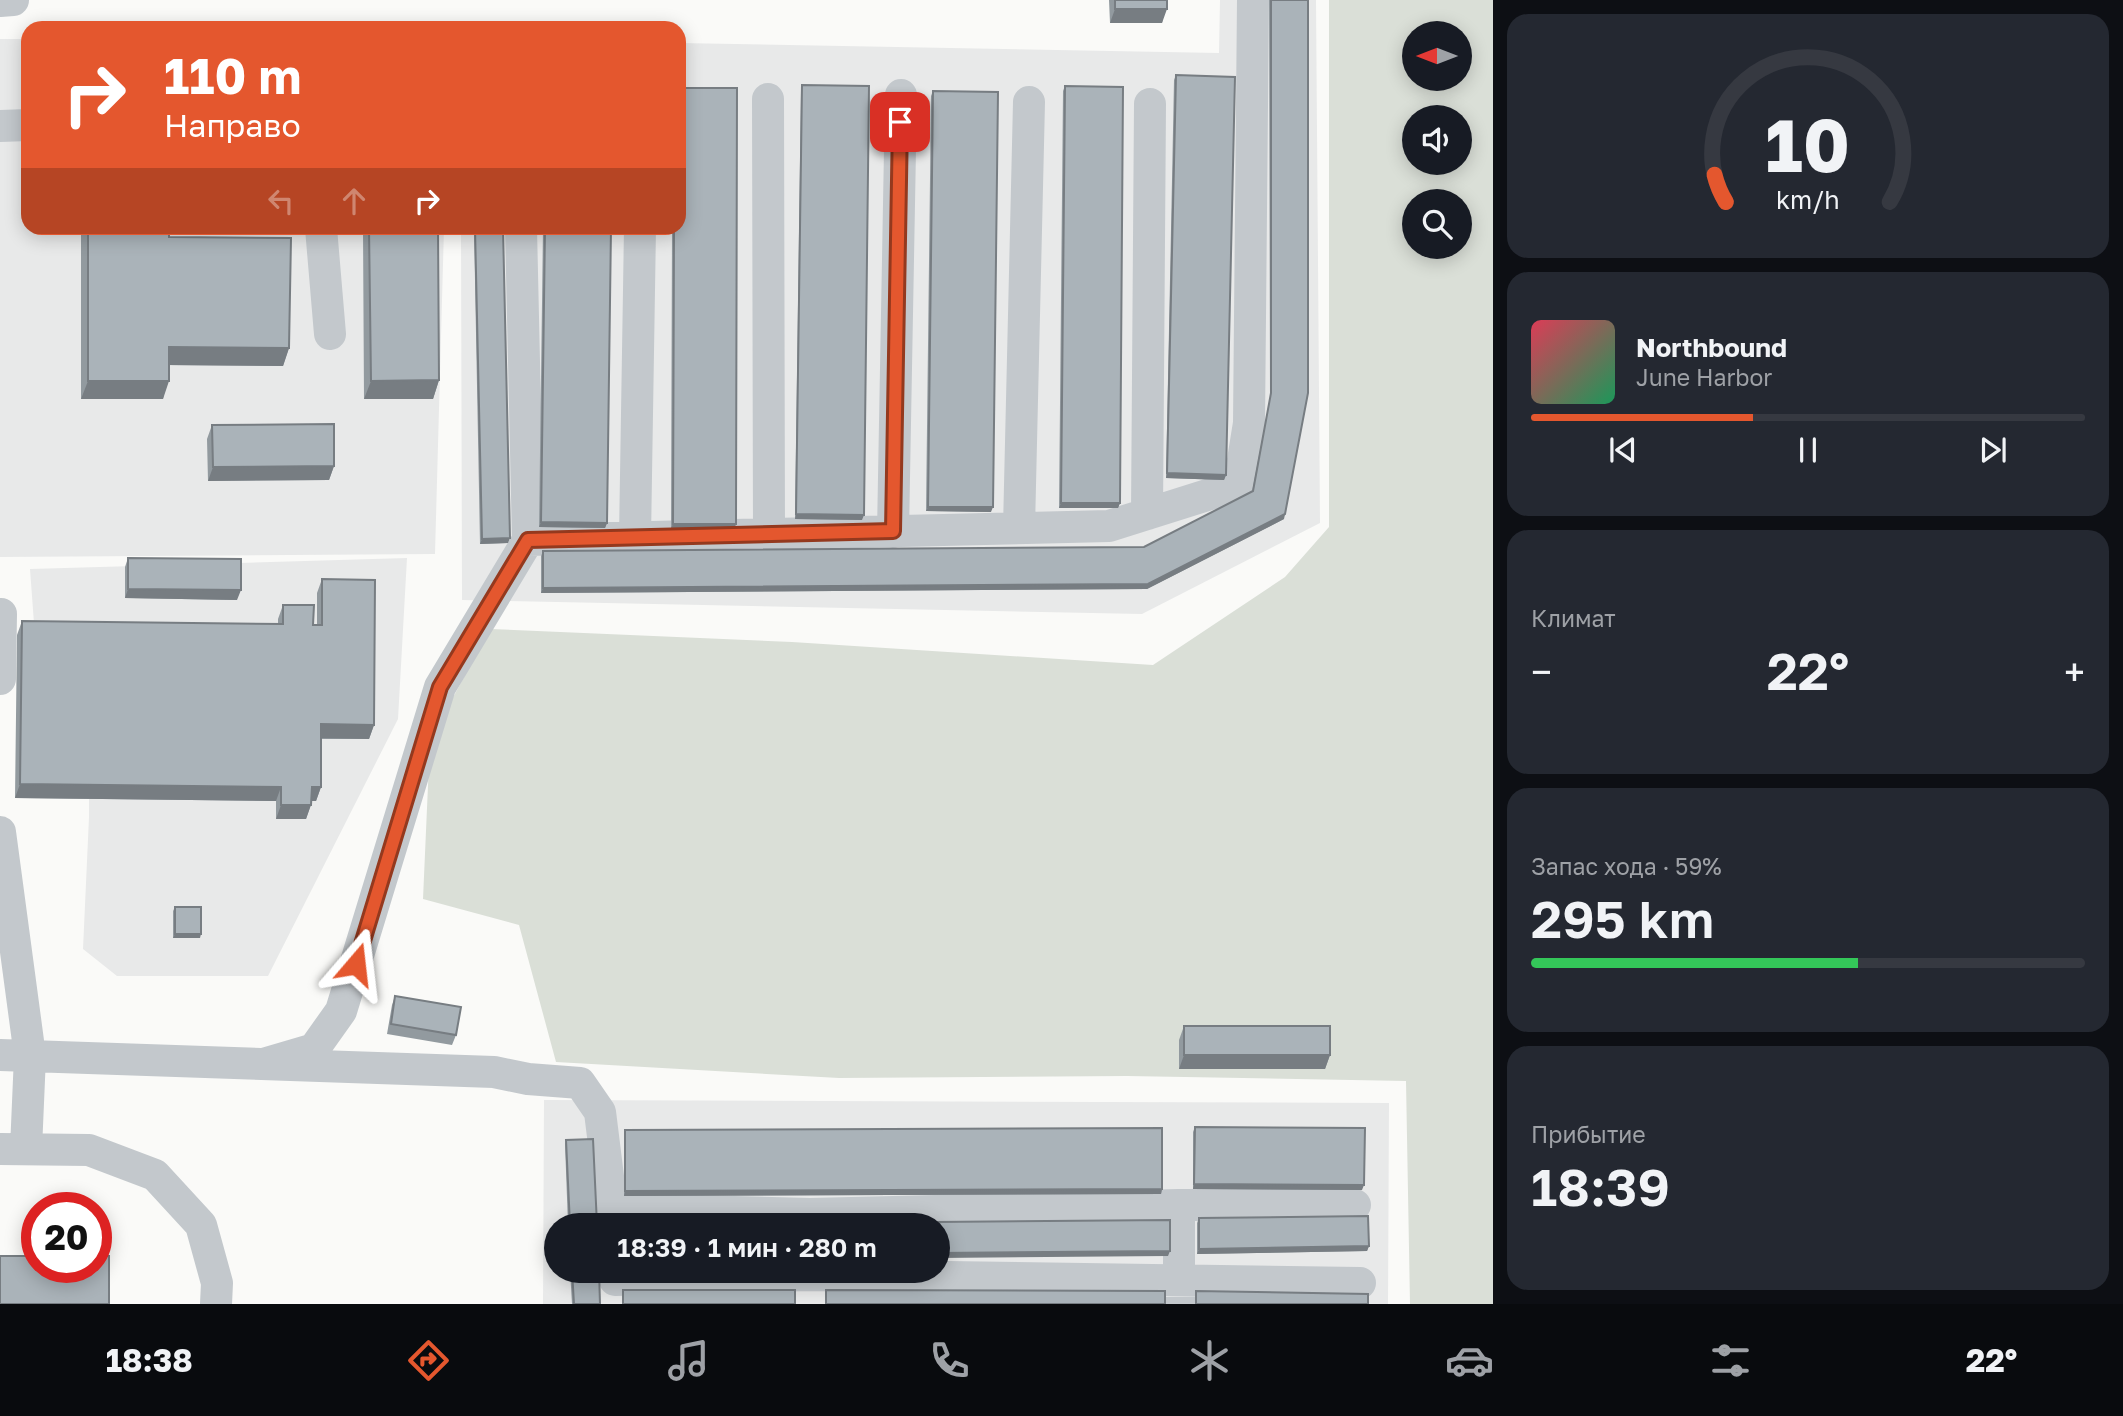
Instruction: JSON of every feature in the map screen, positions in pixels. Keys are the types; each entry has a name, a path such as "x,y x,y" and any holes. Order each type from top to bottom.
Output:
{"lane":[{"path":"0,1 13,0"},
{"path":"528,540 1110,526 1239,485 1249,423 1253,0"},
{"path":"893,531 901,95"},
{"path":"768,99 769,534"},
{"path":"1018,528 1029,102"},
{"path":"1147,514 1150,104"},
{"path":"0,126 21,125"},
{"path":"322,235 330,334"},
{"path":"263,1064 314,1049 341,1011 440,687 528,540 521,235"},
{"path":"635,538 640,235"},
{"path":"0,680 1,614"},
{"path":"0,832 15,1056 13,1149 89,1150 155,1175 201,1225 217,1283 216,1304"},
{"path":"15,1056 494,1072 528,1079 580,1083 600,1112 613,1213"},
{"path":"950,1214 1179,1205 1355,1205"},
{"path":"1179,1205 1179,1292"},
{"path":"615,1285 807,1283 1179,1292 1360,1283"}],"shaded area":[{"path":"1220,0 1316,0 1320,523 1142,614 462,600 461,235 686,235 686,43 1219,53"},
{"path":"1329,0 1493,0 1493,1304 1410,1304 1406,1081 1127,1076 839,1078 556,1062 519,925 423,899 430,740 490,629 792,642 1153,665 1285,577 1329,527"},
{"path":"0,39 21,39 21,235 444,235 435,554 0,557"},
{"path":"407,558 398,719 268,976 117,976 83,949 89,817 89,633 35,637 30,569"},
{"path":"544,1100 1389,1103 1388,1304 543,1304"}],"building":[{"path":"1115,0 1167,0 1167,9 1115,9"},
{"path":"1271,0 1308,0 1308,393 1285,514 1148,584 543,588 543,551 1144,547 1253,491 1271,393"},
{"path":"1176,75 1235,77 1226,475 1167,473"},
{"path":"802,85 869,86 864,515 796,514"},
{"path":"1065,86 1123,87 1120,503 1061,503"},
{"path":"686,88 737,88 736,524 673,524 674,235 686,235"},
{"path":"933,91 998,92 993,507 928,507"},
{"path":"88,235 291,238 289,348 169,347 169,381 88,381"},
{"path":"369,235 438,235 439,380 371,381"},
{"path":"475,235 503,235 510,538 482,539"},
{"path":"545,235 611,235 607,523 541,522"},
{"path":"334,424 334,466 213,467 212,425"},
{"path":"128,558 241,559 241,590 128,589"},
{"path":"322,579 375,580 374,725 321,724 321,787 312,787 311,805 281,805 281,787 20,784 22,621 283,624 283,605 314,605 313,625 322,625"},
{"path":"175,907 201,907 201,934 175,934"},
{"path":"395,996 461,1007 456,1035 391,1024"},
{"path":"1184,1026 1330,1026 1330,1055 1184,1055"},
{"path":"1195,1127 1365,1128 1364,1185 1194,1184"},
{"path":"1162,1128 1162,1189 625,1191 625,1130"},
{"path":"593,1139 596,1213 569,1213 566,1140"},
{"path":"1368,1216 1369,1246 1199,1249 1199,1218"},
{"path":"1170,1220 1170,1251 950,1253 950,1222"},
{"path":"0,1256 21,1256 21,1283 109,1283 109,1304 0,1304"},
{"path":"573,1283 599,1283 600,1304 574,1304"},
{"path":"623,1290 795,1290 795,1304 623,1304"},
{"path":"826,1290 1165,1291 1165,1304 826,1304"},
{"path":"1196,1291 1368,1294 1368,1304 1196,1304"}],"route":[{"path":"356,964 440,687 528,540 893,531 900,122"}]}
